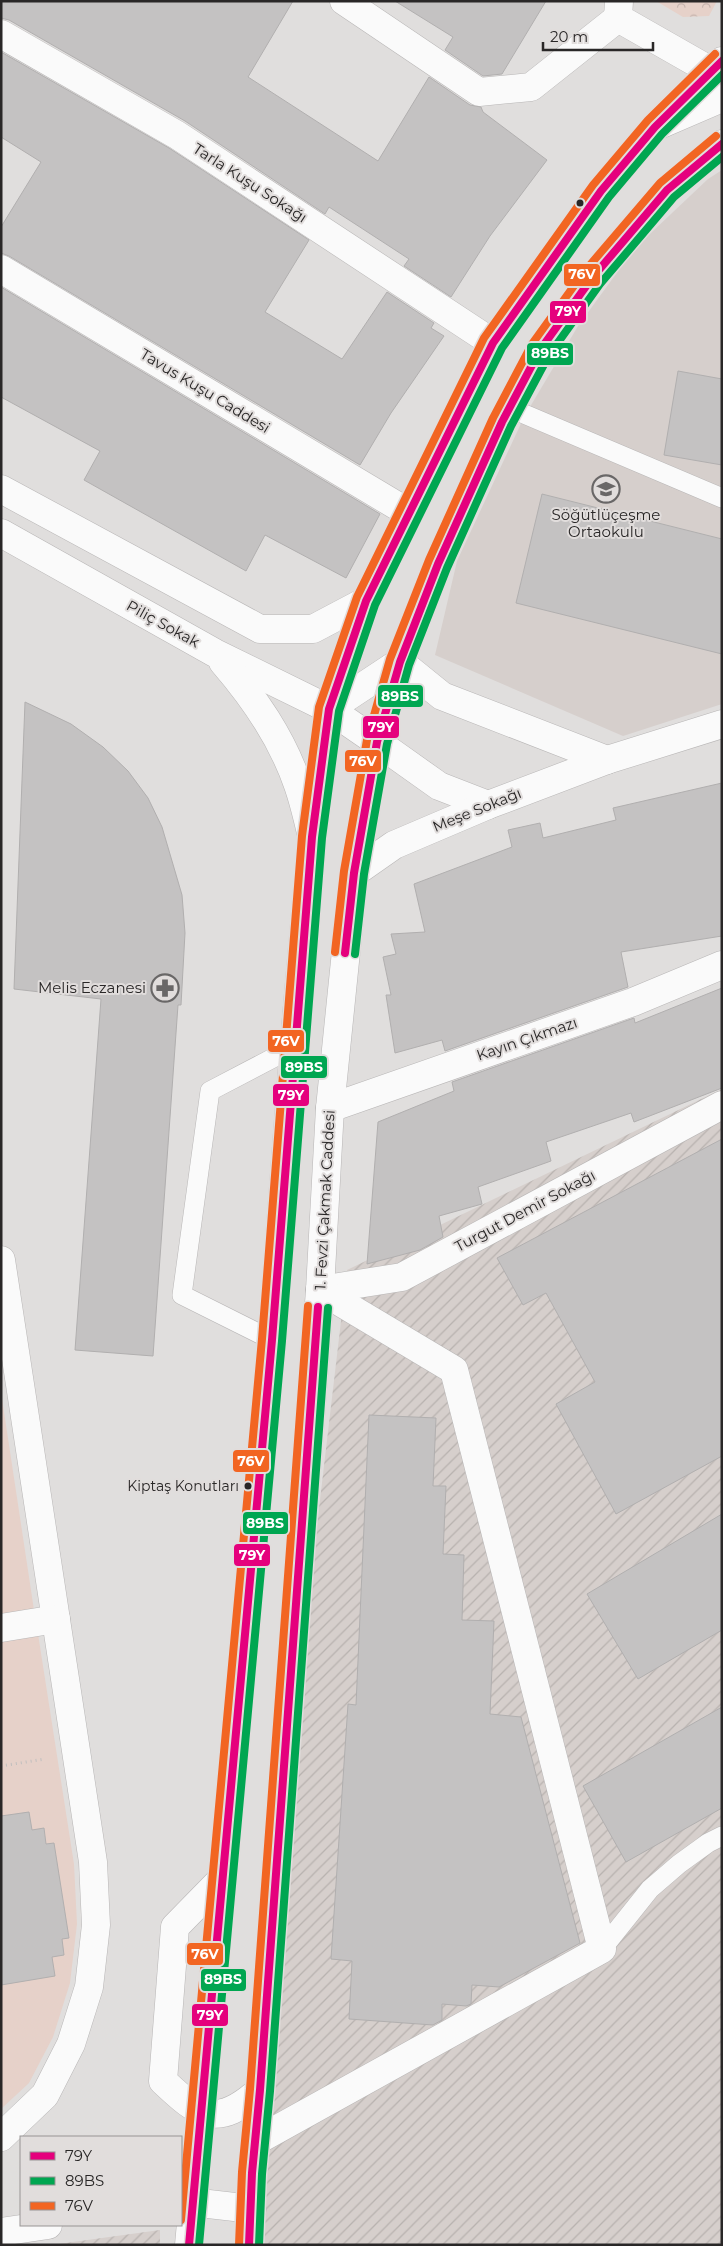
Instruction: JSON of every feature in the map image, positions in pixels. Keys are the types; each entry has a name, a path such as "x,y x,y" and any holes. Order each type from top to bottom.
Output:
{"street":[{"path":"189,2245 186,2202 200,2111 272,1340 312,837 329,709 366,601 493,342 602,192 655,127 716,66 618,10 531,87 478,92 344,1"},
{"name":"Tarla Kuşu Sokağı","path":"1,34 177,135 493,342"},
{"path":"655,127 722,98"},
{"name":"1. Fevzi Çakmak Caddesi","path":"249,2245 252,2173 260,2090 320,1290 330,1108 354,873 377,742 400,662 438,564 510,408 540,350 592,278 667,190 722,144"},
{"name":"Tavus Kuşu Caddesi","path":"1,269 409,513"},
{"path":"1,489 260,629 313,629 366,601"},
{"path":"42,556 60,521"},
{"name":"Piliç Sokak","path":"1,533 215,653 329,709 439,786 488,805"},
{"path":"215,653 250,693 277,736 298,785 312,837"},
{"path":"329,709 400,662 442,696 607,760"},
{"name":"Meşe Sokağı","path":"354,873 394,845 488,805 607,760 722,724"},
{"name":"Kayın Çıkmazı","path":"330,1108 633,1002 722,965"},
{"name":"Turgut Demir Sokağı","path":"320,1290 402,1276 722,1106"},
{"path":"1,1260 93,1862 96,1925 89,1987 72,2044 45,2095 1,2137"},
{"path":"256,2141 602,1949 454,1370 320,1290"},
{"path":"1,1628 56,1619"},
{"path":"221,1880 175,1927 163,2081 181,2098 200,2111 220,2114 243,2106 260,2090"},
{"path":"186,2202 252,2209"},
{"path":"1,2232 41,2226"}],"lane":[{"path":"510,408 722,498"},
{"path":"272,1340 182,1295 210,1091 294,1047"},
{"path":"602,1949 650,1889 679,1864 708,1843 722,1836"}],"path":[{"path":"1,1766 77,1754"}],"shaded area":[{"name":"Söğütlüçeşme Ortaokulu","path":"722,170 722,704 623,736 435,655 457,561 524,417 578,326 635,248 708,179"},
{"path":"722,1089 722,2245 235,2245 238,2198 347,1270"},
{"path":"160,2230 160,2245 51,2245"}],"green space":[{"path":"656,1 717,1 709,16 683,17"},
{"path":"1,1392 34,1610 1,1615"},
{"path":"38,1634 74,1864 77,1924 70,1983 53,2037 29,2083 1,2109 1,1640"}],"building":[{"path":"1,1 293,1 248,77 378,161 429,77 470,105 481,107 483,112 547,160 490,236 451,297 404,266 409,259 329,207 325,214 185,121 9,20 1,18"},
{"path":"395,1 546,1 502,74 483,76 445,50 453,37"},
{"path":"1,52 169,148 309,240 265,312 342,359 387,292 434,323 431,328 444,336 391,413 360,465 1,253 1,227 41,162 1,137"},
{"path":"1,287 380,514 346,578 265,535 246,571 84,480 100,451 1,397"},
{"path":"678,371 722,379 722,465 664,455"},
{"path":"542,494 722,539 722,654 516,603"},
{"path":"25,702 71,724 103,747 128,771 148,798 162,827 182,895 185,933 181,1005 178,1005 153,1356 75,1350 101,999 14,989"},
{"path":"722,783 722,936 621,952 628,987 445,1051 442,1040 395,1053 386,995 391,995 383,957 396,954 391,934 425,932 414,884 512,847 508,830 540,823 543,838 616,820 613,808"},
{"path":"722,988 722,1088 634,1122 631,1113 546,1142 551,1161 478,1187 482,1204 439,1216 443,1237 420,1250 367,1264 378,1122 454,1091 452,1082 634,1018 635,1023"},
{"path":"722,1139 722,1456 616,1514 556,1404 595,1382 546,1293 523,1305 497,1258"},
{"path":"369,1415 436,1418 433,1486 446,1486 443,1554 464,1555 462,1620 494,1621 490,1714 521,1717 580,1943 499,1987 472,1985 471,2004 466,2006 442,2004 442,2020 433,2025 349,2019 352,1961 331,1959 348,1704 356,1705"},
{"path":"722,1514 722,1630 638,1679 587,1594"},
{"path":"722,1707 722,1808 626,1862 583,1786"},
{"path":"29,1812 32,1830 44,1828 46,1844 54,1843 69,1938 62,1939 64,1955 52,1957 55,1976 1,1985 1,1816"}],"transit line":[{"name":"76V","path":"182,2209 262,1339 302,836 319,707 357,597 484,338 593,185 648,120 715,54"},
{"name":"79Y","path":"189,2245 272,1340 312,837 329,709 366,601 493,343 601,191 655,127 722,61"},
{"name":"89BS","path":"199,2245 282,1341 322,838 339,711 375,605 502,348 609,197 662,134 722,75"},
{"name":"76V","path":"335,952 344,871 367,740 390,659 429,560 493,418 532,344 584,272 660,183 716,136"},
{"name":"79Y","path":"345,953 354,873 377,742 400,662 438,564 502,422 540,350 592,278 667,190 722,144"},
{"name":"89BS","path":"355,954 364,874 387,744 409,665 447,568 511,426 549,355 600,284 674,197 722,157"},
{"name":"76V","path":"239,2245 242,2172 250,2089 308,1306"},
{"name":"79Y","path":"249,2245 252,2173 260,2090 318,1307"},
{"name":"89BS","path":"259,2245 262,2174 270,2091 328,1308"}],"place":[{"name":"Söğütlüçeşme Ortaokulu","path":"606,489"},
{"name":"Melis Eczanesi","path":"165,988"},
{"name":"Kiptaş Konutları","path":"248,1486"}]}
